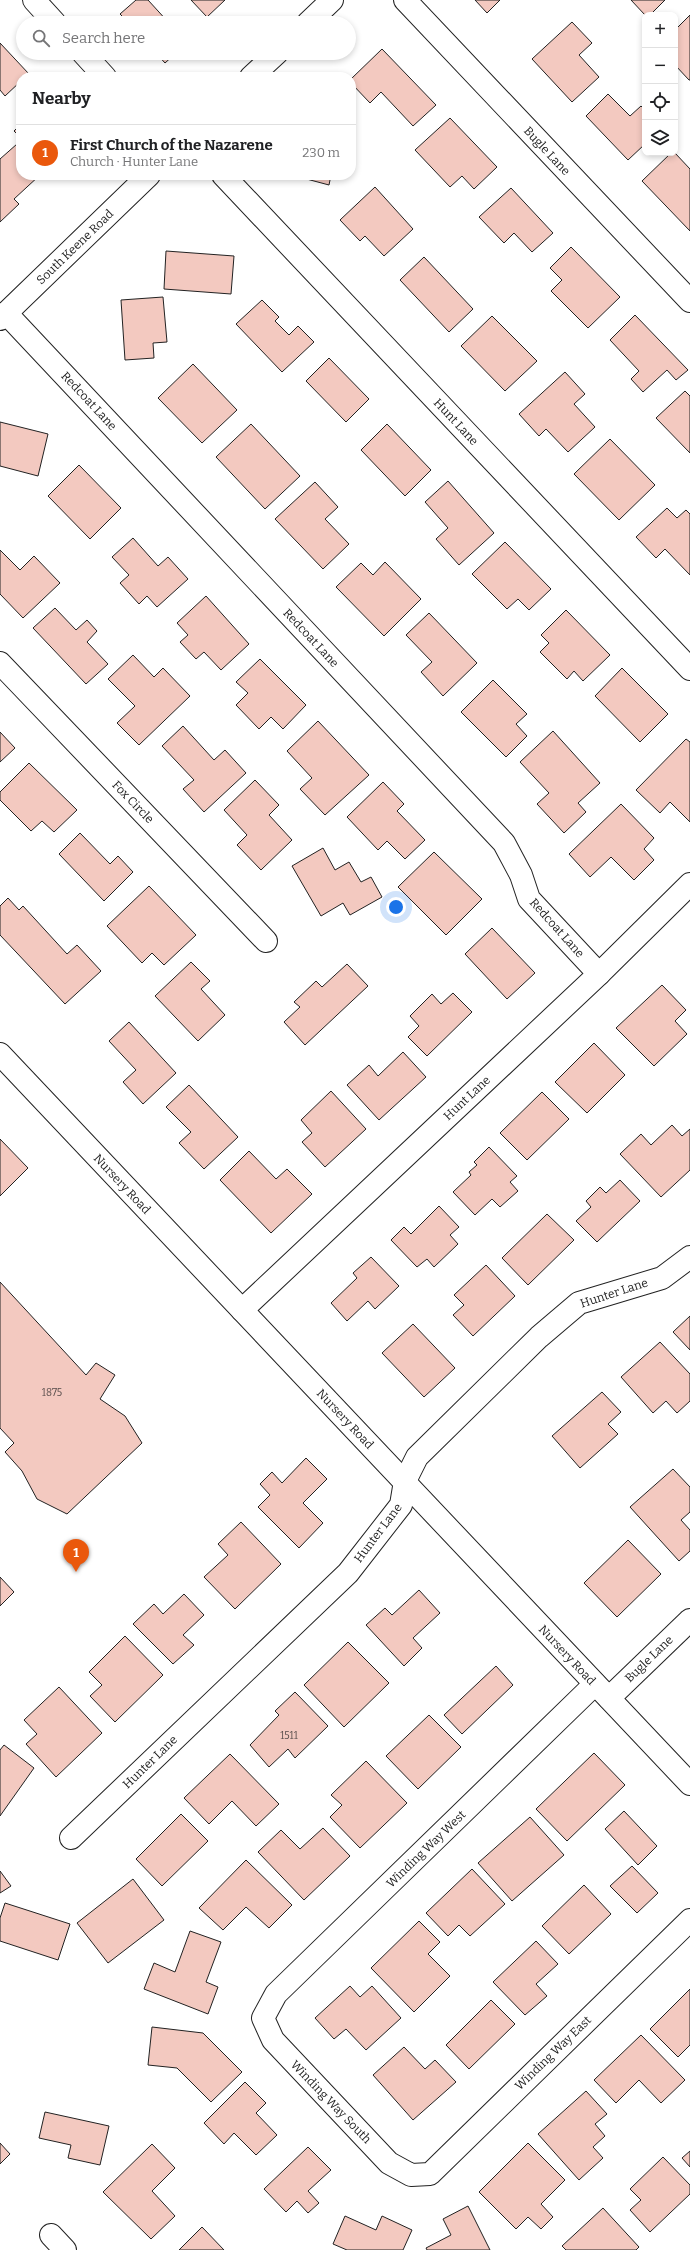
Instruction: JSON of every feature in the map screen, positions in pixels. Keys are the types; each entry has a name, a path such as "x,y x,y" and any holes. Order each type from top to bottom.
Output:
{"street":[{"path":"34,0 49,16"},
{"path":"315,16 332,0"},
{"name":"Bugle Lane","path":"405,0 690,301"},
{"path":"89,60 100,72"},
{"path":"257,72 269,60"},
{"name":"South Keene Road","path":"3,316 144,180"},
{"name":"Hunt Lane","path":"228,180 690,669"},
{"name":"Redcoat Lane","path":"3,316 504,844 521,875 529,899 599,974"},
{"name":"Fox Circle","path":"0,663 266,941"},
{"name":"Hunt Lane","path":"242,1310 599,974 690,884"},
{"name":"Nursery Road","path":"0,1054 690,1784"},
{"name":"Hunter Lane","path":"71,1838 348,1573 401,1505 404,1481 417,1457 539,1337 579,1303 662,1278 690,1257"},
{"name":"Bugle Lane","path":"602,1691 690,1620"},
{"name":"Winding Way West","path":"263,2018 276,1994 602,1691"},
{"name":"Winding Way East","path":"411,2175 430,2174 690,1920"},
{"name":"Winding Way South","path":"263,2018 272,2040 389,2163 411,2175"}],"building":[{"path":"136,0 148,0 163,16 122,16 120,14"},
{"path":"191,0 225,0 208,16 206,16"},
{"path":"475,0 500,0 487,13"},
{"path":"631,0 665,0 653,12 642,12"},
{"path":"690,15 690,80 678,68 678,27"},
{"path":"572,22 592,43 579,55 599,77 572,102 532,59"},
{"path":"0,43 27,72 16,72 16,86 5,96 0,90"},
{"path":"382,49 436,105 413,126 381,92 370,103 356,88 356,74"},
{"path":"608,94 630,116 641,106 642,147 628,160 586,116"},
{"path":"450,118 497,167 474,189 462,176 450,187 415,150"},
{"path":"16,145 16,180 35,180 14,199 19,204 0,222 0,159"},
{"path":"668,156 678,156 690,169 690,231 642,181"},
{"path":"310,180 330,180 329,185"},
{"path":"375,187 413,229 384,256 365,236 360,241 340,220"},
{"path":"511,188 553,233 532,252 514,233 504,243 479,217"},
{"path":"571,247 620,297 588,328 551,291 562,280 550,268"},
{"path":"166,251 234,256 231,294 164,289"},
{"path":"424,257 473,309 449,332 400,280"},
{"path":"163,297 167,342 153,343 154,358 125,360 121,300"},
{"path":"262,300 279,317 275,321 289,335 298,326 314,342 282,372 236,324"},
{"path":"635,315 688,370 676,380 667,370 643,392 631,379 639,371 610,340"},
{"path":"492,316 537,361 505,391 461,346"},
{"path":"329,358 369,399 346,422 306,381"},
{"path":"193,364 237,410 202,443 158,398"},
{"path":"565,372 585,394 574,404 595,427 568,452 546,429 539,436 519,414"},
{"path":"685,391 690,396 690,453 656,418"},
{"path":"0,422 48,434 38,476 0,466"},
{"path":"251,424 300,476 265,509 216,457"},
{"path":"387,424 431,470 405,496 361,450"},
{"path":"610,439 655,485 619,520 574,474"},
{"path":"79,465 121,508 90,539 48,496"},
{"path":"448,481 494,533 459,565 436,539 448,528 425,502"},
{"path":"315,482 338,507 325,519 349,544 323,569 275,519"},
{"path":"667,508 677,518 686,510 690,514 690,575 665,549 656,558 636,537"},
{"path":"133,538 158,566 168,557 188,579 157,607 147,596 139,604 120,583 129,575 112,557"},
{"path":"505,542 551,589 529,610 518,599 507,609 472,574"},
{"path":"0,550 20,570 34,556 60,583 23,618 0,594"},
{"path":"385,562 421,599 384,636 336,587 361,563 373,575"},
{"path":"206,596 249,644 221,670 204,652 196,659 180,642 188,635 177,623"},
{"path":"55,608 76,630 87,620 97,631 87,642 108,664 86,684 33,628"},
{"path":"566,610 610,655 583,681 574,671 567,679 540,652 549,643 541,635"},
{"path":"429,613 477,663 443,696 421,672 432,662 406,635"},
{"path":"133,655 154,677 163,668 190,696 139,745 117,723 135,706 108,679"},
{"path":"260,659 306,705 283,729 271,717 259,729 236,705 248,693 236,682"},
{"path":"622,668 668,714 640,742 595,696"},
{"path":"493,680 527,714 516,724 527,736 506,757 461,712"},
{"path":"318,721 369,775 325,815 300,789 312,778 287,751"},
{"path":"183,726 214,760 225,750 246,773 204,812 183,789 194,780 162,746"},
{"path":"553,731 600,783 578,803 586,812 564,833 537,804 549,793 520,762"},
{"path":"0,732 15,748 0,762"},
{"path":"686,739 690,742 690,822 670,802 660,813 636,790"},
{"path":"29,763 77,810 54,832 42,821 31,831 0,800 0,792"},
{"path":"255,780 279,805 269,815 292,840 261,870 237,845 247,835 224,810"},
{"path":"383,782 404,804 397,811 425,840 405,859 387,841 378,850 347,817"},
{"path":"621,804 654,838 644,849 654,860 634,880 611,857 590,877 569,854"},
{"path":"80,833 110,864 118,856 133,872 104,901 59,854"},
{"path":"323,848 335,870 349,862 361,882 371,877 382,897 350,915 343,903 321,916 292,866"},
{"path":"434,852 482,899 446,935 398,887"},
{"path":"149,886 196,935 164,965 152,953 142,963 107,926"},
{"path":"8,898 19,910 23,906 67,954 77,945 101,971 65,1004 0,935 0,906"},
{"path":"492,928 535,973 507,999 465,954"},
{"path":"191,962 210,981 201,989 225,1015 198,1041 155,996"},
{"path":"347,964 368,986 305,1045 284,1022 300,1007 294,1002 316,981 322,987"},
{"path":"662,985 686,1010 675,1021 687,1034 654,1066 616,1028"},
{"path":"453,993 472,1012 427,1056 408,1037 419,1026 410,1016 432,994 441,1004"},
{"path":"129,1022 176,1073 143,1104 123,1082 136,1070 109,1041"},
{"path":"594,1043 625,1075 587,1113 555,1082"},
{"path":"403,1052 426,1077 379,1120 347,1085 369,1065 378,1076"},
{"path":"189,1085 238,1137 204,1169 179,1143 191,1132 166,1107"},
{"path":"331,1091 366,1129 325,1167 302,1142 312,1133 301,1120"},
{"path":"542,1092 569,1119 527,1160 500,1133"},
{"path":"672,1125 682,1136 690,1129 690,1170 661,1197 620,1154 641,1134 651,1145"},
{"path":"0,1139 28,1168 0,1196"},
{"path":"489,1147 517,1176 510,1182 518,1191 500,1207 492,1199 475,1215 453,1192 471,1175 469,1172 477,1165 474,1162"},
{"path":"249,1151 276,1179 287,1169 312,1194 271,1233 220,1180"},
{"path":"620,1180 640,1201 597,1242 576,1221 591,1207 586,1201 600,1187 606,1193"},
{"path":"439,1206 459,1227 450,1235 458,1244 434,1267 427,1259 417,1267 391,1240 404,1227 411,1234"},
{"path":"547,1214 574,1240 528,1285 502,1258"},
{"path":"371,1257 399,1286 375,1309 368,1301 347,1321 331,1303 357,1278 353,1273"},
{"path":"486,1265 515,1296 473,1336 453,1315 464,1305 454,1295"},
{"path":"0,1282 86,1375 96,1363 115,1375 100,1399 125,1416 142,1443 67,1514 37,1499 22,1471 5,1452 14,1443 0,1428"},
{"path":"690,1316 690,1350 673,1332"},
{"path":"413,1324 455,1368 424,1397 382,1353"},
{"path":"660,1342 690,1374 690,1401 677,1413 666,1401 653,1413 621,1377"},
{"path":"602,1392 621,1412 608,1424 618,1434 580,1468 552,1436"},
{"path":"306,1458 327,1479 303,1503 323,1523 299,1548 258,1507 270,1495 260,1484 272,1472 282,1483"},
{"path":"673,1469 690,1487 690,1512 681,1520 690,1530 690,1551 679,1561 630,1507"},
{"path":"241,1522 281,1564 235,1609 204,1577 228,1555 218,1544"},
{"path":"628,1540 661,1574 617,1617 584,1583"},
{"path":"0,1577 14,1592 0,1606"},
{"path":"419,1590 440,1613 413,1638 422,1648 404,1666 366,1625 385,1608 392,1615"},
{"path":"184,1594 204,1615 183,1635 194,1645 173,1664 133,1624 154,1604 163,1614"},
{"path":"125,1636 163,1675 115,1722 90,1696 102,1685 89,1672"},
{"path":"348,1642 389,1683 344,1727 304,1685"},
{"path":"496,1666 513,1685 462,1734 444,1715"},
{"path":"59,1687 102,1733 56,1777 26,1744 37,1734 24,1720"},
{"path":"295,1692 328,1726 295,1758 288,1749 269,1767 250,1745 279,1715 275,1711"},
{"path":"429,1715 461,1747 418,1789 386,1756"},
{"path":"4,1745 34,1768 0,1816 0,1750"},
{"path":"594,1753 625,1785 567,1841 536,1809"},
{"path":"230,1754 279,1804 256,1826 232,1801 209,1824 184,1798"},
{"path":"366,1761 407,1803 360,1848 330,1817 342,1805 331,1795"},
{"path":"624,1811 657,1846 638,1865 605,1829"},
{"path":"181,1814 208,1841 162,1886 136,1859"},
{"path":"530,1817 564,1855 512,1901 478,1863"},
{"path":"323,1828 350,1856 304,1900 258,1852 281,1830 300,1849"},
{"path":"246,1860 292,1905 269,1928 246,1907 223,1930 199,1908"},
{"path":"632,1866 658,1893 637,1913 610,1886"},
{"path":"472,1869 505,1904 470,1936 459,1925 448,1936 426,1913"},
{"path":"0,1871 11,1886 0,1893"},
{"path":"133,1879 164,1920 108,1963 77,1923"},
{"path":"584,1885 611,1914 569,1954 542,1926"},
{"path":"5,1903 70,1924 58,1960 0,1941 0,1918"},
{"path":"419,1921 440,1942 428,1954 450,1976 414,2012 371,1968"},
{"path":"190,1931 221,1942 206,1982 218,1987 208,2014 144,1989 154,1963 175,1972"},
{"path":"536,1941 558,1964 536,1984 547,1996 525,2015 493,1982"},
{"path":"350,1986 360,1997 372,1986 401,2018 366,2050 346,2029 334,2039 315,2018"},
{"path":"690,1989 690,2045 678,2057 650,2029"},
{"path":"491,2000 515,2024 469,2069 446,2045"},
{"path":"152,2027 203,2033 242,2072 211,2102 177,2068 148,2065"},
{"path":"641,2035 685,2080 661,2103 639,2080 616,2103 594,2080"},
{"path":"404,2047 425,2069 435,2060 456,2082 413,2120 373,2075"},
{"path":"245,2082 266,2103 256,2113 277,2135 256,2155 234,2133 224,2144 204,2123"},
{"path":"586,2091 607,2114 595,2124 605,2136 593,2147 603,2158 579,2180 538,2134"},
{"path":"45,2112 109,2126 100,2165 68,2158 71,2145 39,2138"},
{"path":"0,2143 10,2154 0,2164"},
{"path":"528,2143 565,2180 541,2204 553,2217 541,2229 528,2217 516,2229 479,2192"},
{"path":"152,2144 175,2168 152,2191 175,2216 151,2239 103,2192"},
{"path":"308,2147 331,2170 308,2191 319,2203 308,2213 297,2201 286,2212 264,2189"},
{"path":"690,2151 690,2167 682,2158"},
{"path":"663,2157 690,2185 690,2194 650,2232 630,2210 641,2200 630,2189"},
{"path":"468,2206 490,2250 427,2250 426,2248 451,2235 443,2219"},
{"path":"603,2208 639,2247 636,2250 566,2250 562,2246"},
{"path":"345,2216 376,2230 382,2216 412,2230 403,2250 347,2250 333,2244"},
{"path":"202,2227 224,2250 179,2250"}],"place":[{"name":"First Church of the Nazarene","path":"76,1572"}]}
